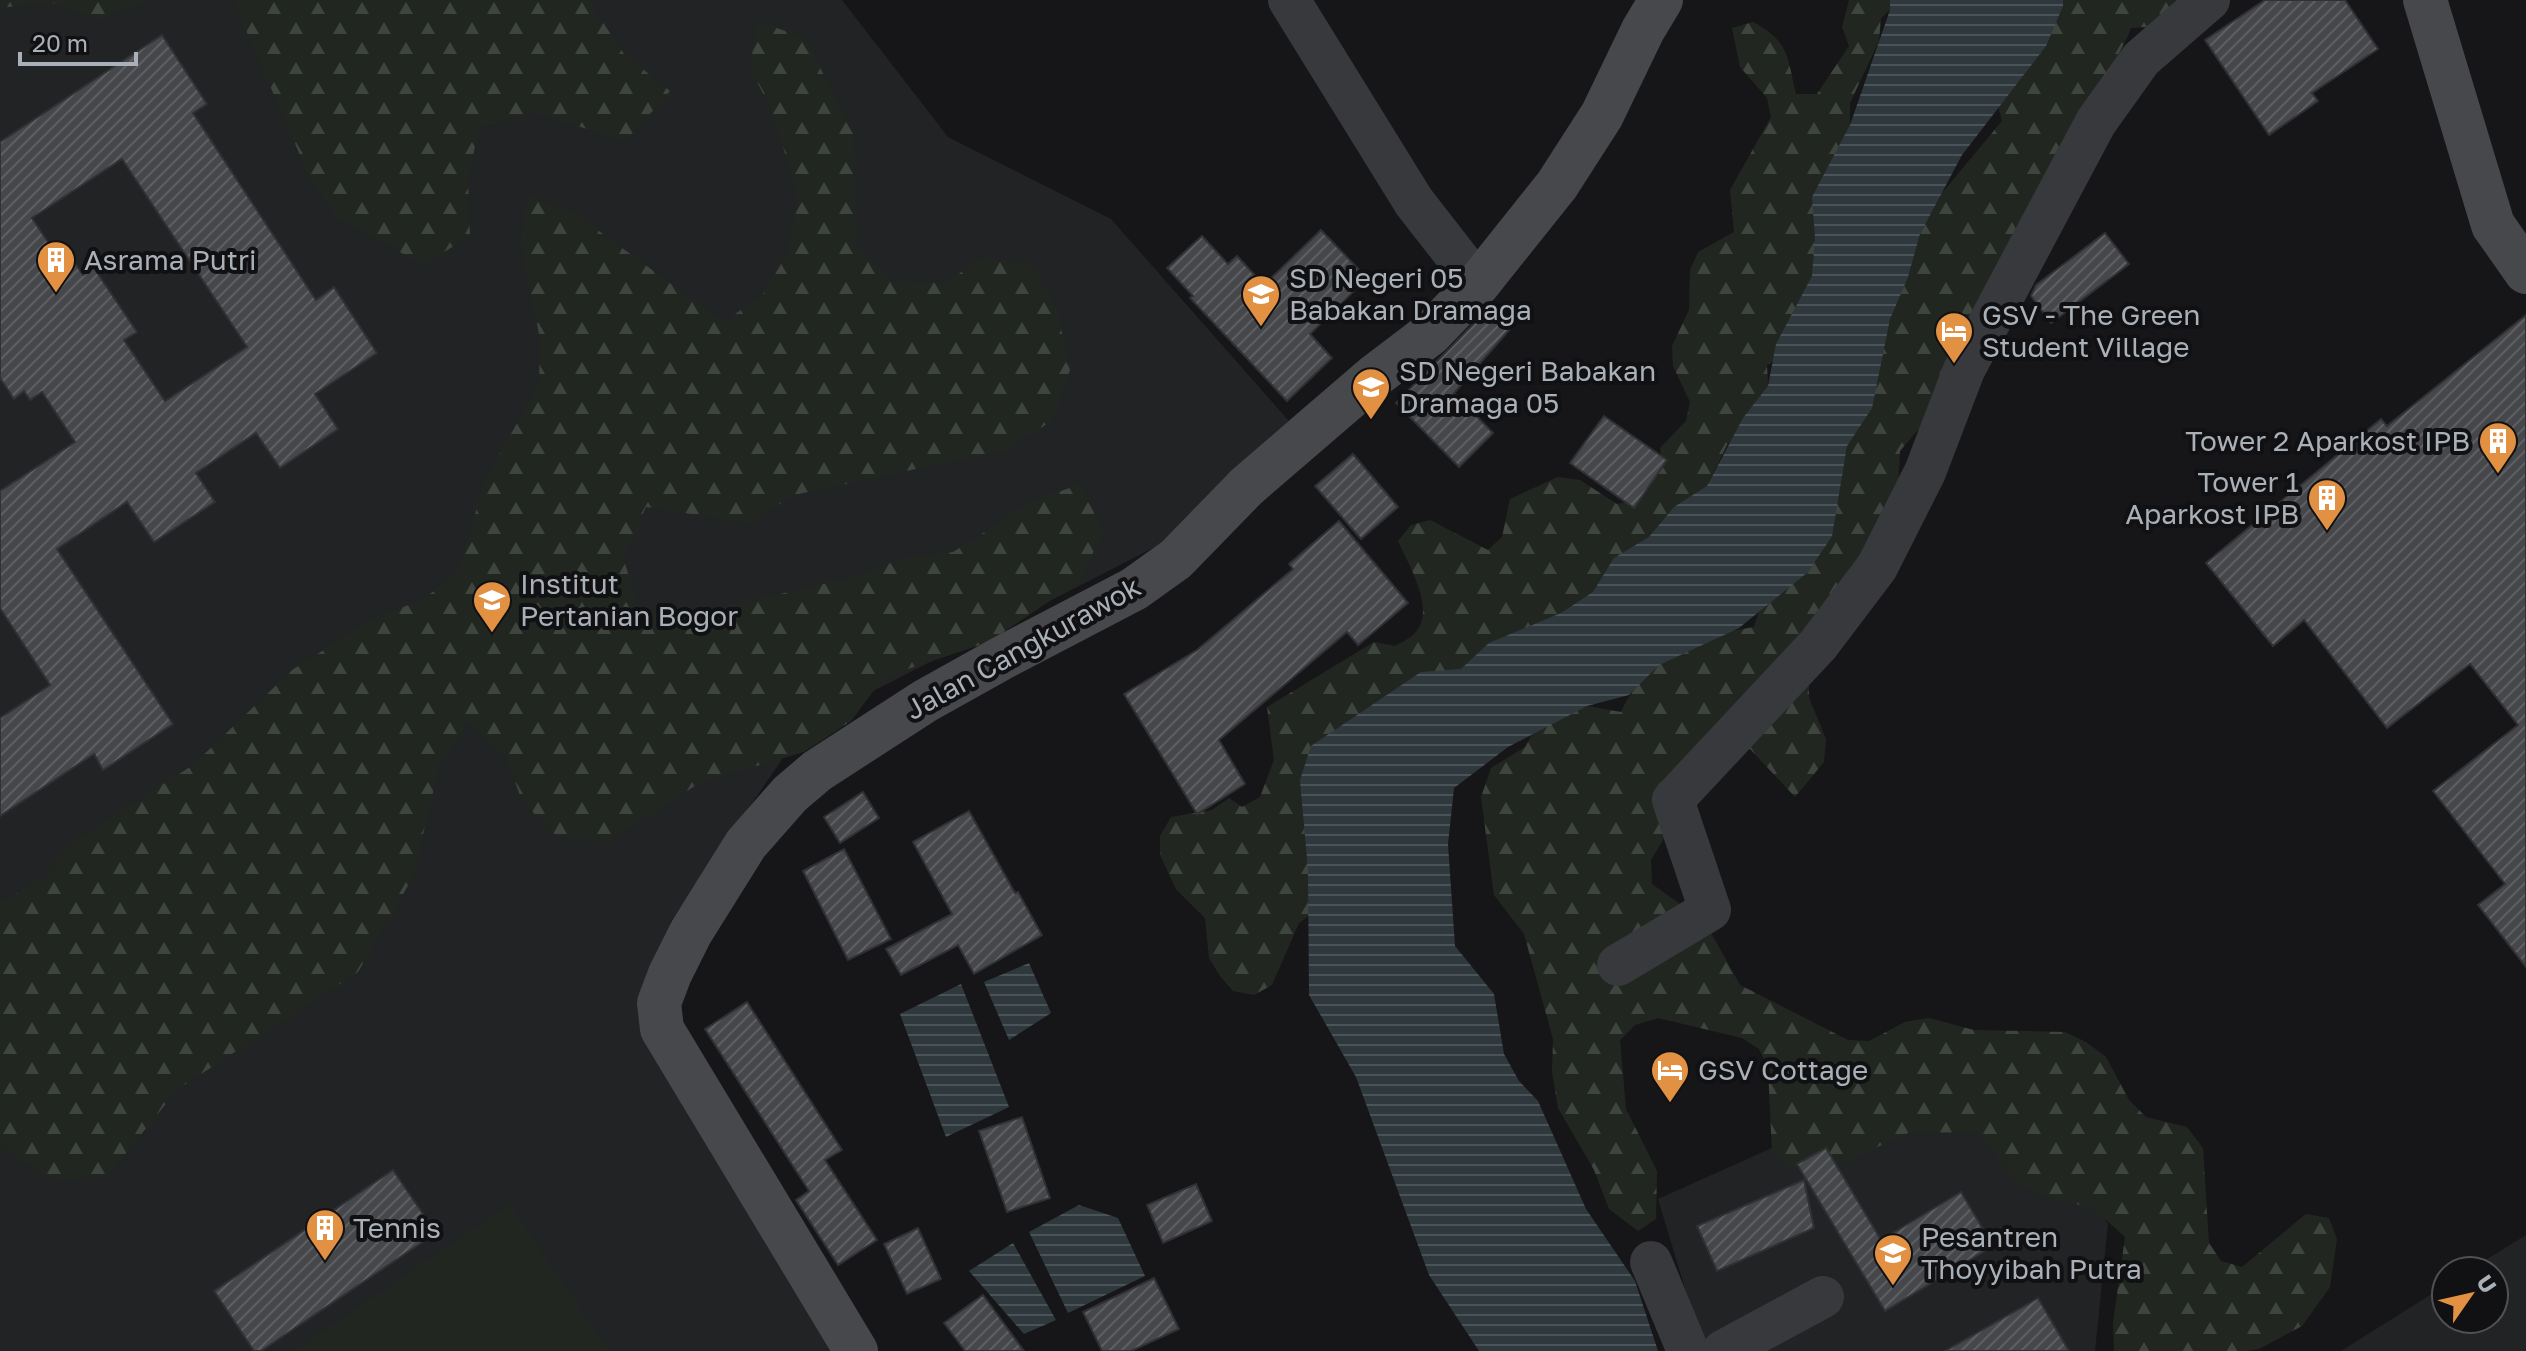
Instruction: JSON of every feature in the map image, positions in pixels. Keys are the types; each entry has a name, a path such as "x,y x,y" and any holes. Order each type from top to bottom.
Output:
{"street":[{"path":"1289,0 1414,202 1478,284"},
{"name":"Jalan Cangkurawok","path":"856,1351 662,1029 659,1003 691,932 746,844 790,794 817,771 925,701 1134,589 1176,559 1246,487 1376,375 1430,334 1478,284 1557,185 1595,127 1661,0"},
{"path":"1618,965 1710,910 1673,800 1818,645 1877,567 1925,472 1964,370 2096,122 2141,59 2209,0"},
{"path":"2425,0 2493,225 2526,272"},
{"path":"1651,1262 1688,1351"},
{"path":"1723,1351 1823,1297"}],"shaded area":[{"name":"Institut Pertanian Bogor","path":"0,0 842,0 948,137 1111,219 1289,421 1163,543 805,726 671,921 650,1048 845,1351 0,1351"},
{"path":"1890,0 2063,0 2063,6 2046,46 1962,155 1920,234 1908,277 1890,319 1872,408 1847,446 1832,536 1808,572 1739,628 1659,665 1629,695 1587,706 1508,747 1454,788 1448,844 1455,946 1494,994 1504,1054 1519,1081 1538,1101 1586,1209 1635,1281 1658,1351 1479,1351 1429,1275 1356,1077 1309,995 1308,869 1300,780 1311,746 1421,672 1461,669 1489,643 1561,613 1593,592 1614,558 1649,537 1674,507 1707,486 1743,418 1768,386 1776,344 1812,276 1815,237 1812,197 1850,125 1890,10"},
{"path":"1029,963 1051,1013 1009,1040 984,982"},
{"path":"961,984 1009,1107 946,1137 900,1014"},
{"name":"Pesantren Thoyyibah Putra","path":"1832,1121 2050,1124 2108,1224 2095,1351 1704,1351 1658,1199"},
{"path":"1079,1205 1118,1218 1145,1276 1068,1313 1029,1232"},
{"path":"2526,1235 2526,1351 2341,1351 2430,1295 2430,1335 2510,1335 2510,1255 2494,1255"},
{"path":"1013,1243 1056,1320 1024,1334 969,1271"}],"green space":[{"path":"0,0 149,0 98,19 50,2 0,8"},
{"path":"233,0 588,0 624,54 670,91 626,141 532,112 479,127 468,180 470,236 423,265 336,216 309,176"},
{"path":"1849,0 1894,0 1890,10 1881,18 1879,41 1850,103 1850,125 1828,272 1788,353 1767,365 1768,386 1758,416 1727,445 1707,486 1334,897 1299,923 1272,985 1254,995 1233,991 1209,958 1205,918 1176,889 1160,855 1160,836 1171,817 1212,810 1229,798 1242,807 1260,797 1274,760 1267,707 1374,642 1395,646 1412,636 1420,626 1422,602 1398,541 1411,525 1430,520 1488,550 1502,537 1510,499 1558,477 1580,480 1617,504 1637,499 1663,467 1660,448 1686,421 1690,402 1673,366 1672,346 1689,310 1690,270 1698,252 1734,232 1730,190 1771,117 1767,98 1740,67 1732,28 1753,22 1765,29 1785,52 1796,94 1817,94 1849,46 1842,27"},
{"path":"2049,0 2192,0 2177,25 2131,28 2115,60 2058,149 1934,418 1916,432 1900,451 1895,543 1809,674 1809,698 1826,739 1824,762 1795,797 1750,749 1731,758 1664,838 1651,860 1652,884 1705,922 1740,985 1848,1040 1869,1041 1905,1022 1929,1018 1974,1030 2065,1032 2086,1042 2106,1057 2129,1100 2146,1117 2187,1127 2203,1148 2209,1243 2221,1261 2242,1267 2306,1214 2329,1218 2337,1239 2330,1287 2302,1326 2259,1349 2246,1351 2114,1351 2113,1323 2125,1237 2094,1209 2033,1192 2016,1180 1976,1132 1908,1133 1849,1160 1786,1167 1772,1154 1768,1068 1759,1049 1742,1038 1658,1018 1635,1025 1620,1040 1626,1109 1657,1171 1656,1219 1638,1231 1609,1209 1594,1170 1558,1108 1552,1072 1553,1039 1524,934 1494,895 1481,797 1491,768 1525,747 1535,729 1587,706 1621,712 1640,683 1679,640 1754,627 1767,586 1844,464 1856,395 1878,302 1908,277 1920,234 1942,193 2002,121 1992,82"},
{"path":"757,21 805,38 854,134 856,246 894,281 945,283 984,257 1033,266 1058,314 1070,370 1052,421 1005,450 794,495 749,523 646,507 623,557 640,613 691,615 853,577 901,559 953,552 1035,500 1081,484 1103,533 1079,581 989,642 884,677 851,721 804,752 701,782 609,841 557,837 522,801 506,757 468,722 439,767 413,877 358,972 178,1089 108,1175 58,1181 16,1159 0,1143 0,903 42,878 72,843 193,765 292,670 376,617 422,600 459,572 485,479 539,385 540,339 521,244 528,196 576,214 723,322 762,296 787,254 799,199 772,111 750,68"},
{"path":"510,1204 609,1351 293,1351"}],"building":[{"path":"2265,0 2345,0 2378,49 2312,93 2318,101 2269,135 2205,40"},
{"name":"Asrama Putri","path":"162,35 207,104 193,113 316,300 334,287 377,353 315,394 338,429 280,468 256,433 196,473 215,502 154,542 127,502 57,549 173,724 103,770 94,754 0,816 0,718 50,685 0,608 0,491 75,442 42,392 30,400 24,391 14,399 0,378 0,142","holes":["122,159 247,347 165,401 124,340 137,332 94,268 83,275 75,263 66,269 32,218"]},
{"name":"SD Negeri 05 Babakan Dramaga","path":"1321,230 1367,278 1310,334 1332,358 1287,401 1190,298 1193,296 1167,268 1202,236 1228,264 1237,256 1264,285"},
{"path":"2105,233 2129,264 2051,323 2031,296 2036,285"},
{"path":"1488,309 1510,329 1454,393 1493,433 1459,467 1396,403"},
{"path":"2526,315 2526,967 2478,905 2505,884 2433,791 2518,725 2470,664 2387,728 2304,620 2273,646 2206,563 2381,419 2387,426"},
{"path":"1604,416 1667,460 1634,508 1570,463"},
{"path":"1353,454 1398,507 1361,539 1315,486"},
{"path":"1339,521 1408,603 1358,645 1347,632 1219,740 1245,784 1197,814 1124,694 1197,650 1293,569 1289,564"},
{"path":"863,792 879,818 840,843 824,817"},
{"path":"969,811 1042,935 974,974 958,945 901,975 886,949 952,914 913,842"},
{"path":"844,849 891,939 848,960 803,871"},
{"path":"747,1002 842,1150 825,1160 877,1240 838,1265 796,1200 809,1191 705,1029"},
{"path":"1022,1117 1050,1198 1007,1212 979,1131"},
{"path":"1826,1148 1881,1240 1961,1192 1993,1246 1885,1311 1797,1164"},
{"name":"Tennis","path":"393,1170 436,1233 261,1351 254,1351 214,1291"},
{"path":"1804,1180 1814,1228 1717,1271 1697,1226"},
{"path":"1196,1184 1212,1221 1163,1243 1147,1205"},
{"path":"918,1228 941,1279 907,1294 884,1244"},
{"path":"1154,1278 1179,1329 1131,1351 1102,1351 1083,1312"},
{"path":"983,1295 1024,1351 965,1351 944,1323"},
{"path":"2038,1298 2069,1351 1945,1351"}],"place":[{"name":"Asrama Putri","path":"56,294"},
{"name":"SD Negeri 05 Babakan Dramaga","path":"1261,328"},
{"name":"GSV - The Green Student Village","path":"1954,365"},
{"name":"SD Negeri Babakan Dramaga 05","path":"1371,421"},
{"name":"Tower 2 Aparkost IPB","path":"2498,475"},
{"name":"Tower 1 Aparkost IPB","path":"2327,532"},
{"name":"Institut Pertanian Bogor","path":"492,634"},
{"name":"GSV Cottage","path":"1670,1104"},
{"name":"Tennis","path":"325,1262"},
{"name":"Pesantren Thoyyibah Putra","path":"1893,1287"}]}
